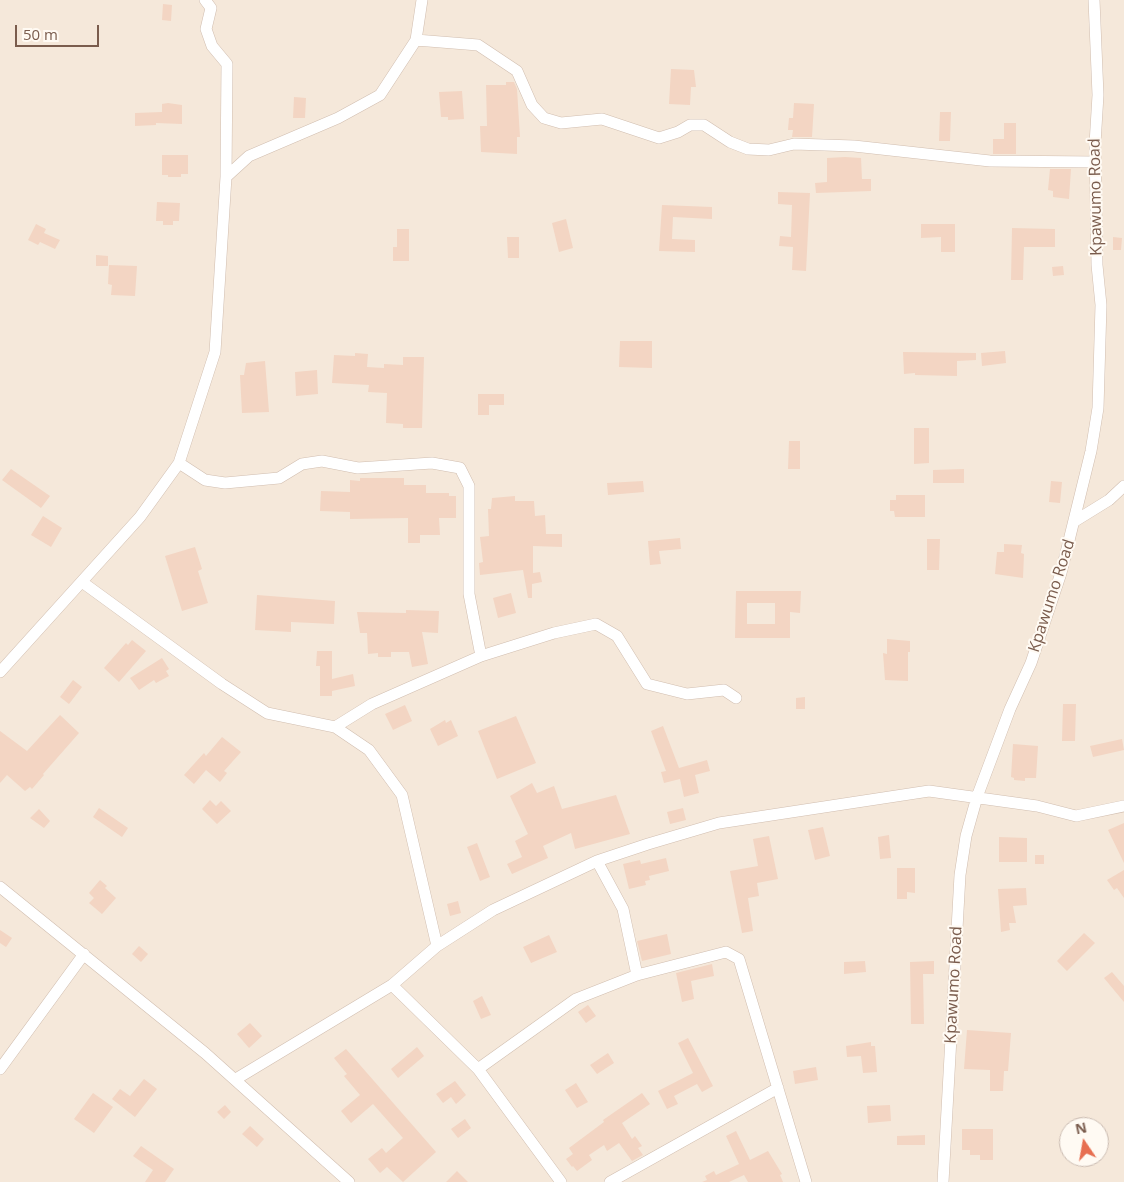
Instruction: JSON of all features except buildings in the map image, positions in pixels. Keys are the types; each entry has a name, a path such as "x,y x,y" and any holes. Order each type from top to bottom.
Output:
{"street":[{"path":"0,672 140,517 180,463 215,352 226,178 227,64 212,46 206,29 211,8 205,0"},
{"path":"226,178 249,156 338,118 380,95 416,40 422,0"},
{"name":"Kpawumo Road","path":"943,1182 960,875 966,836 977,797 1010,709 1031,663 1075,521 1091,451 1098,391 1101,305 1097,265 1095,162 1098,95 1094,0"},
{"path":"416,40 478,45 517,71 532,105 544,118 561,123 602,119 659,138 690,125 704,125 730,142 748,149 769,150 794,144 854,146 990,161 1095,162"},
{"path":"180,463 205,480 226,483 278,478 302,464 322,461 358,468 432,463 460,468 469,486 469,594 481,656"},
{"path":"1075,521 1108,500 1124,486"},
{"path":"82,582 222,684 267,713 335,727 369,750 402,795 437,946"},
{"path":"335,727 372,704 481,656 554,633 596,624 617,636 647,684 687,694 724,690 736,698"},
{"path":"236,1079 392,985 437,946 494,910 597,861 719,823 929,791 1037,806 1076,816 1124,806"},
{"path":"597,861 623,909 638,975"},
{"path":"0,887 236,1079 349,1182"},
{"path":"478,1070 576,999 638,975 726,952 740,959 806,1182"},
{"path":"2,1062 84,954"},
{"path":"392,985 478,1070 561,1182"},
{"path":"610,1182 778,1088"}],"shaded area":[{"path":"0,0 1124,0 1124,1182 0,1182"}]}
